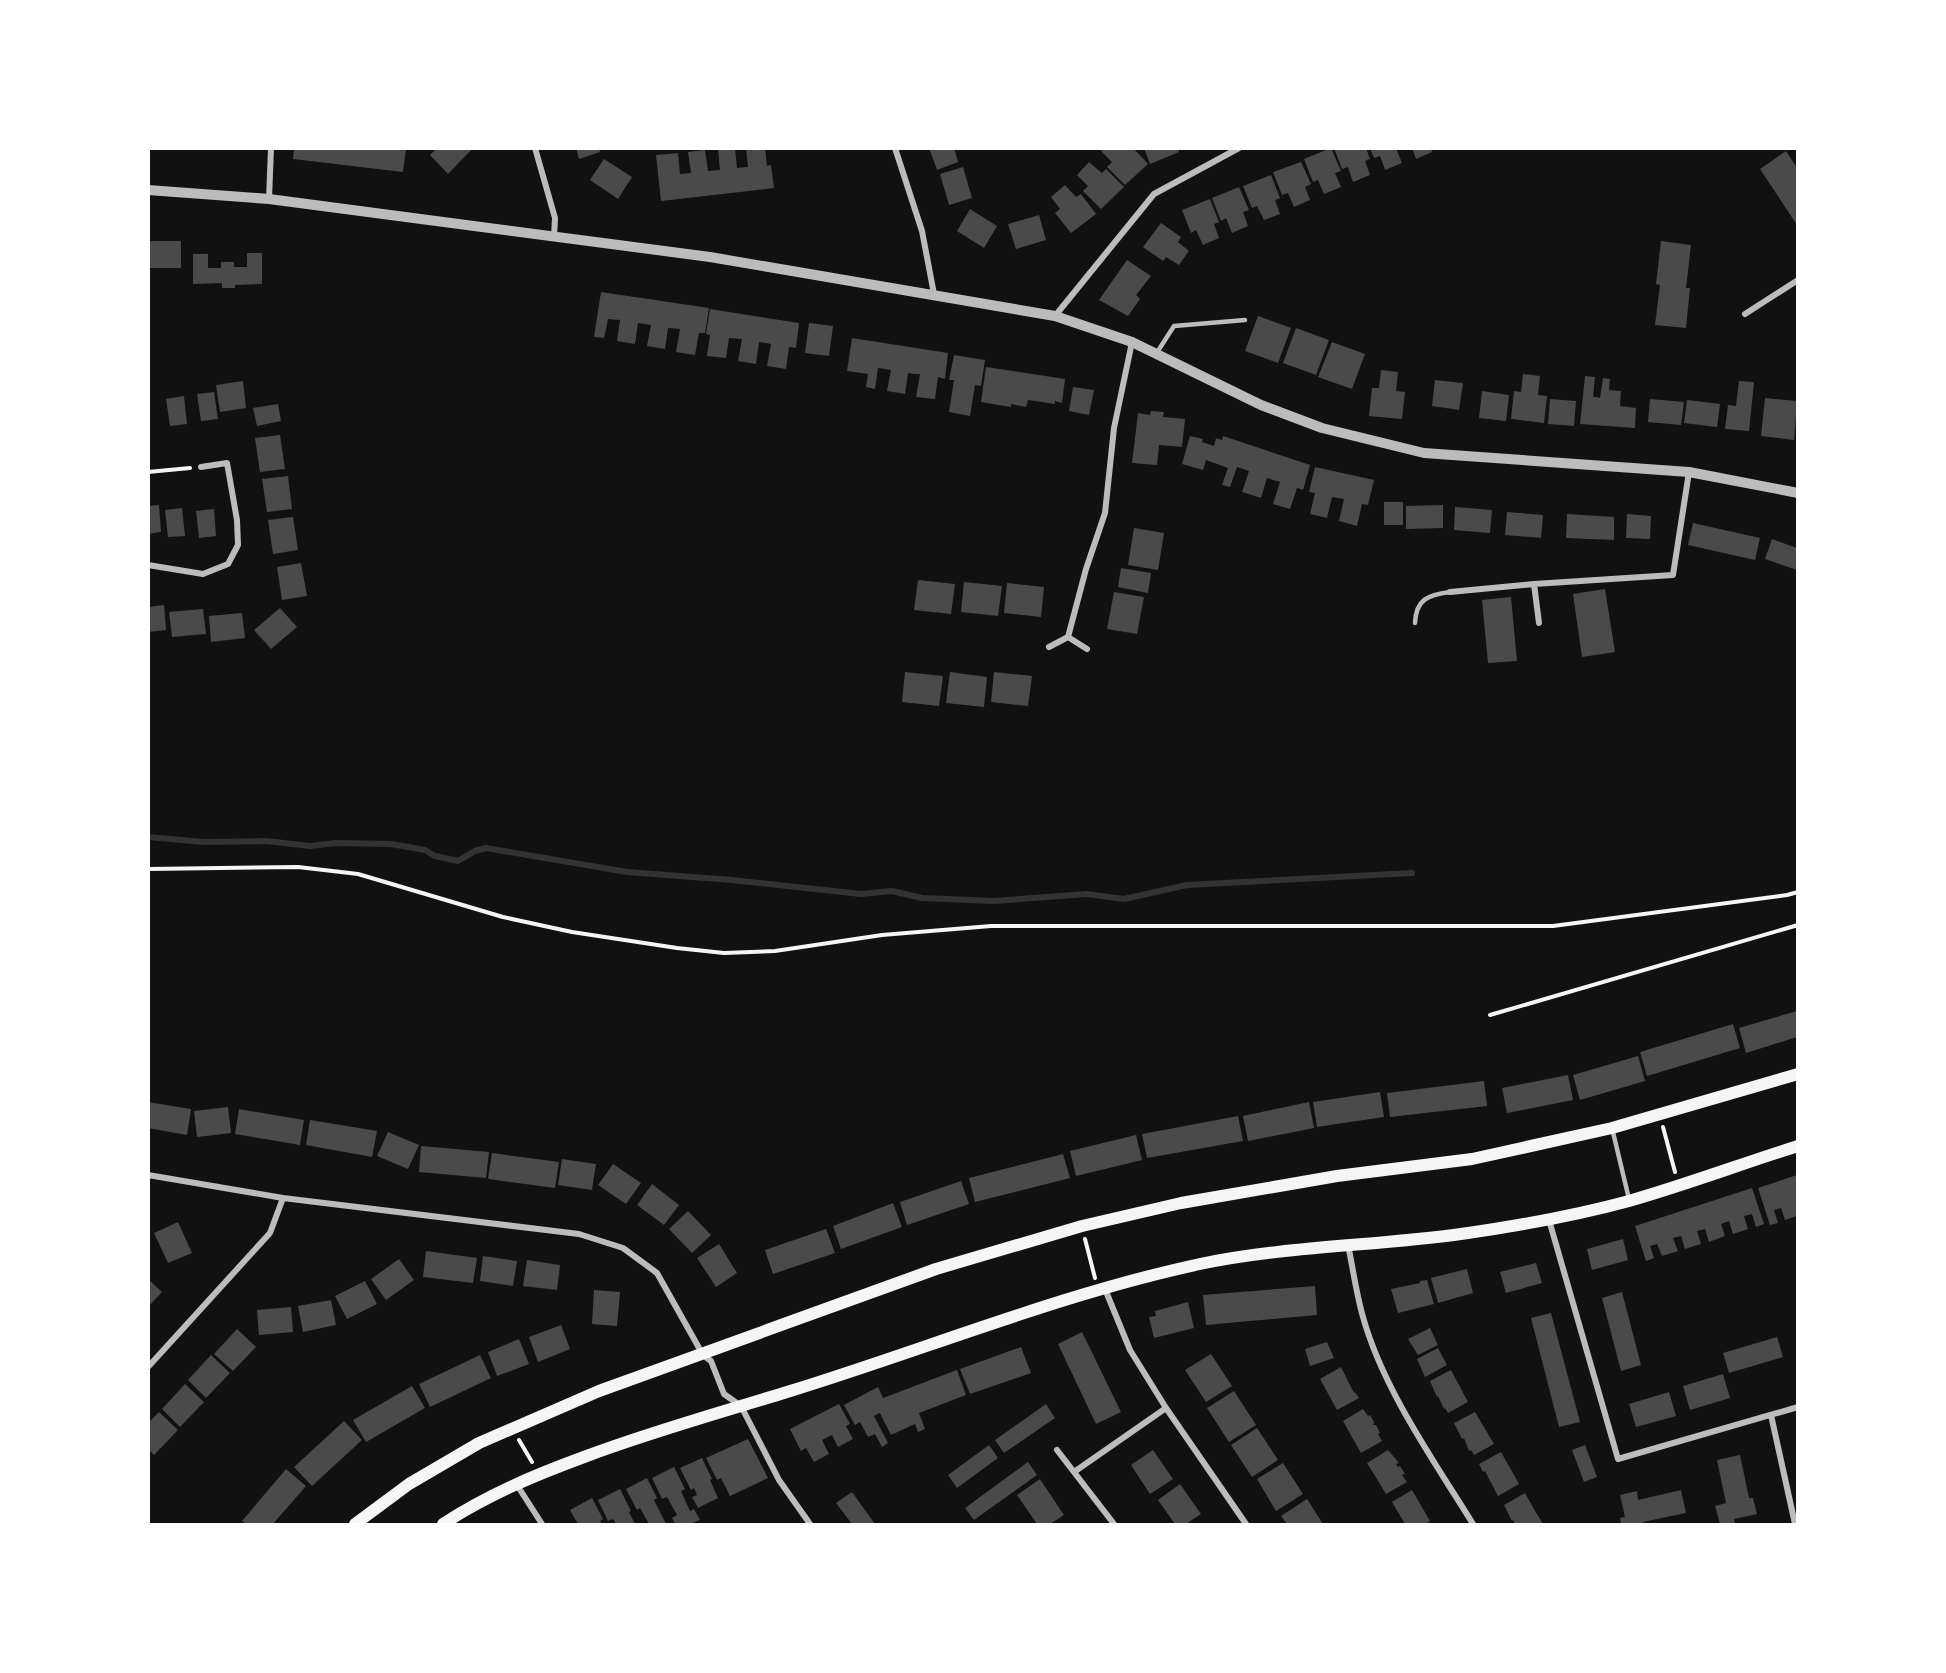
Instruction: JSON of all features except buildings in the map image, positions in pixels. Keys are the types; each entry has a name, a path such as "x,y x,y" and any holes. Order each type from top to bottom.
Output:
{"main road":[{"path":"356,1524 409,1484 479,1443 599,1390 703,1355 936,1269 1082,1226 1203,1199 1337,1176 1472,1159 1612,1128 1797,1074"},
{"path":"443,1524 516,1484 633,1439 860,1369 968,1331 1105,1289 1200,1264 1348,1244 1459,1234 1549,1219 1629,1200 1797,1146"}],"street":[{"path":"268,199 271,148"},
{"path":"535,148 555,218 554,237"},
{"path":"895,148 922,231 934,294"},
{"path":"1055,316 1154,194 1239,148"},
{"path":"148,190 268,199 710,257 1055,316 1132,342 1261,405 1322,428 1424,453 1689,472 1797,493"},
{"path":"1744,314 1797,280"},
{"path":"1049,647 1068,637 1086,569 1105,513 1114,428 1132,342"},
{"path":"148,565 203,574 228,564 238,545 237,520 227,463 201,467"},
{"path":"1450,592 1673,575 1689,472"},
{"path":"1534,584 1539,623"},
{"path":"1068,637 1088,648"},
{"path":"148,1175 283,1198 579,1234 623,1248 657,1273 703,1355 711,1361 724,1394 741,1406 779,1480 810,1524"},
{"path":"148,1367 270,1233 283,1198"},
{"path":"1549,1219 1618,1459 1797,1407"},
{"path":"1348,1244 1363,1318 1381,1366 1412,1425 1473,1524"},
{"path":"1105,1289 1130,1350 1166,1408 1246,1524"},
{"path":"1074,1472 1166,1408"},
{"path":"1771,1414 1796,1524"},
{"path":"1057,1450 1114,1524"},
{"path":"516,1484 542,1524"}],"lane":[{"path":"1156,354 1174,326 1245,320"},
{"path":"1415,623 1416,612 1425,599 1450,592"},
{"path":"1612,1128 1629,1200"}],"path":[{"path":"148,472 201,467"},
{"path":"148,869 298,867 358,874 503,917 572,932 724,953 775,951 882,935 991,926 1553,926 1786,896 1797,892"},
{"path":"1490,1015 1797,925"},
{"path":"1660,1114 1678,1184"},
{"path":"1082,1226 1097,1283 1105,1289"},
{"path":"512,1429 539,1474"}],"waterway":[{"path":"148,837 204,842 266,841 310,846 336,843 391,844 425,850 435,856 458,861 475,851 486,848 627,872 732,880 861,894 892,891 922,898 994,901 1087,894 1124,899 1187,885 1412,873"}]}
